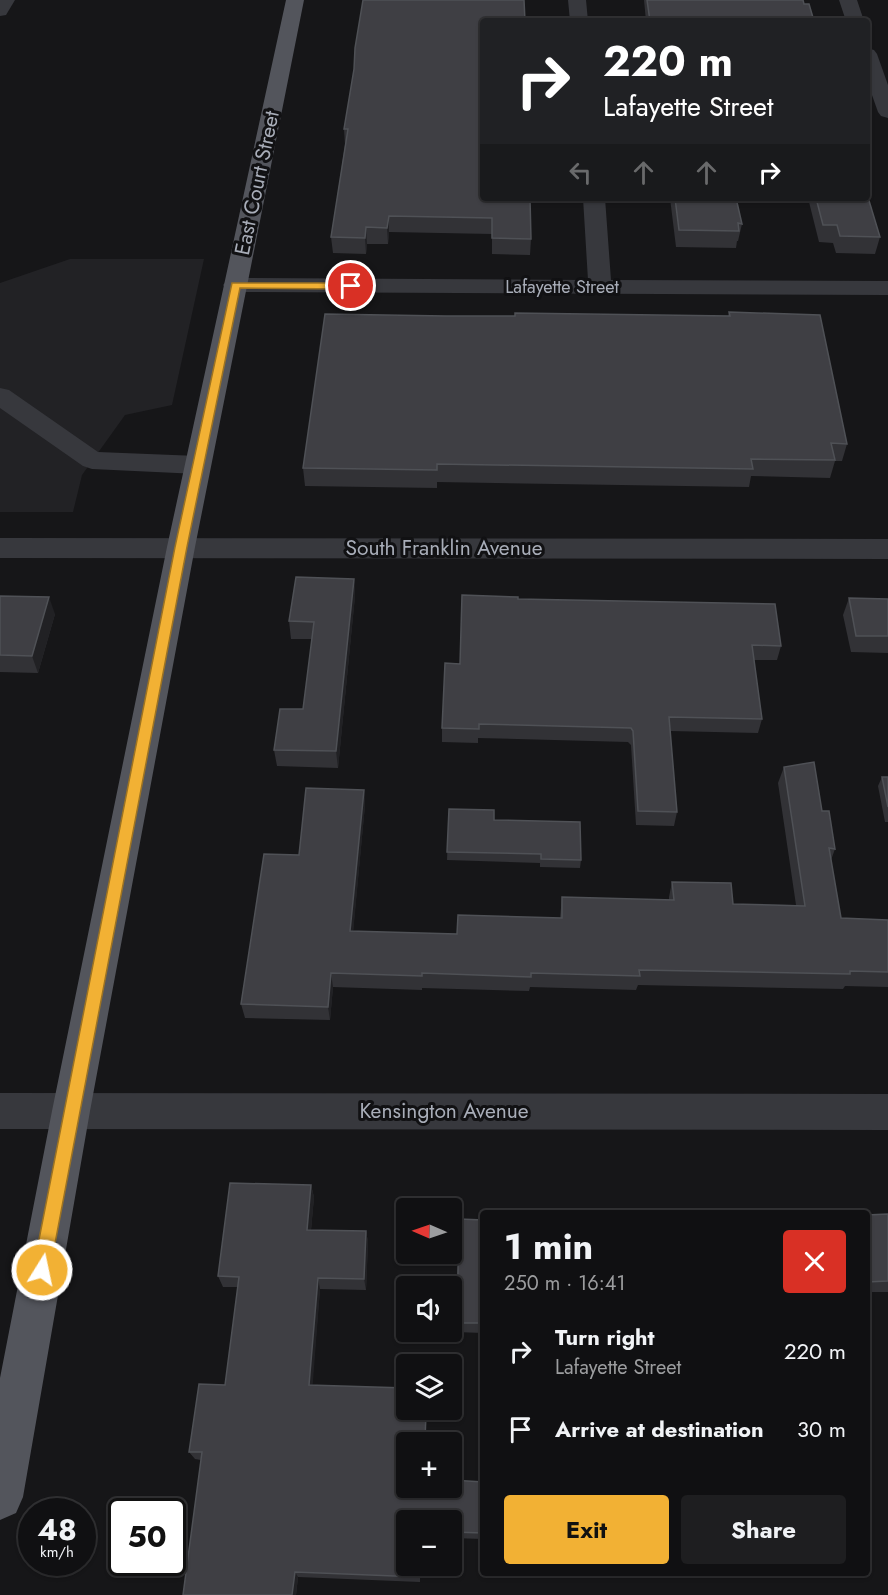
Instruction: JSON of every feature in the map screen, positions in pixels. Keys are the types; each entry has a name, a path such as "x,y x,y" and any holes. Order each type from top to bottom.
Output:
{"main road":[{"name":"East Court Street","path":"0,1497 71,1111 181,547 295,0"}],"street":[{"path":"0,11 6,0"},
{"path":"577,0 579,18"},
{"path":"848,0 854,18"},
{"path":"870,62 888,112"},
{"path":"594,201 600,287"},
{"name":"Lafayette Street","path":"235,285 888,288"},
{"path":"0,396 92,460 198,465"},
{"name":"South Franklin Avenue","path":"0,548 888,549"},
{"name":"Kensington Avenue","path":"0,1111 888,1112"}],"shaded area":[{"path":"70,259 204,259 172,405 125,415 82,475 73,512 0,512 0,283"}],"building":[{"path":"363,0 524,0 525,18 480,18 480,201 530,201 531,239 492,238 492,218 389,216 387,228 366,227 365,238 331,237 348,129 344,129 354,69"},
{"path":"647,0 803,0 804,4 809,4 813,18 650,18"},
{"path":"675,201 737,201 742,224 738,223 739,231 679,230"},
{"path":"817,201 869,201 880,237 840,236 837,225 823,225"},
{"path":"729,312 820,315 847,444 831,443 835,460 751,459 753,469 437,464 437,470 303,468 325,314 515,316 515,313 730,316"},
{"path":"296,577 354,579 336,751 274,750 280,709 303,709 314,622 289,621"},
{"path":"462,595 518,597 518,599 775,604 781,646 752,645 762,719 669,717 677,812 638,811 631,728 479,724 479,729 442,728 445,663 460,664"},
{"path":"0,596 49,597 32,656 0,655"},
{"path":"849,598 888,599 888,636 856,636"},
{"path":"814,762 822,811 829,811 835,849 829,848 841,918 888,920 888,972 850,971 850,974 639,970 640,976 531,973 531,977 422,973 422,976 331,973 328,1007 241,1004 264,854 299,855 306,788 364,790 350,931 457,934 458,915 562,918 562,897 674,900 672,882 731,883 733,904 805,906 784,767"},
{"path":"882,777 888,777 888,807"},
{"path":"449,809 494,810 494,820 580,822 581,860 541,859 541,854 447,852"},
{"path":"230,1183 311,1185 307,1230 366,1231 364,1279 318,1278 309,1385 396,1388 396,1420 426,1420 425,1432 396,1432 396,1498 462,1498 462,1481 480,1482 480,1533 462,1532 462,1510 396,1510 396,1576 419,1577 295,1572 292,1595 183,1595 202,1452 189,1452 199,1384 225,1385 239,1277 218,1276"},
{"path":"888,1214 888,1281 870,1282 870,1215"},
{"path":"462,1219 480,1220 480,1323 462,1323 462,1276 458,1276 458,1264 462,1264"}],"route":[{"path":"42,1270 181,547 235,285 351,286"}]}
